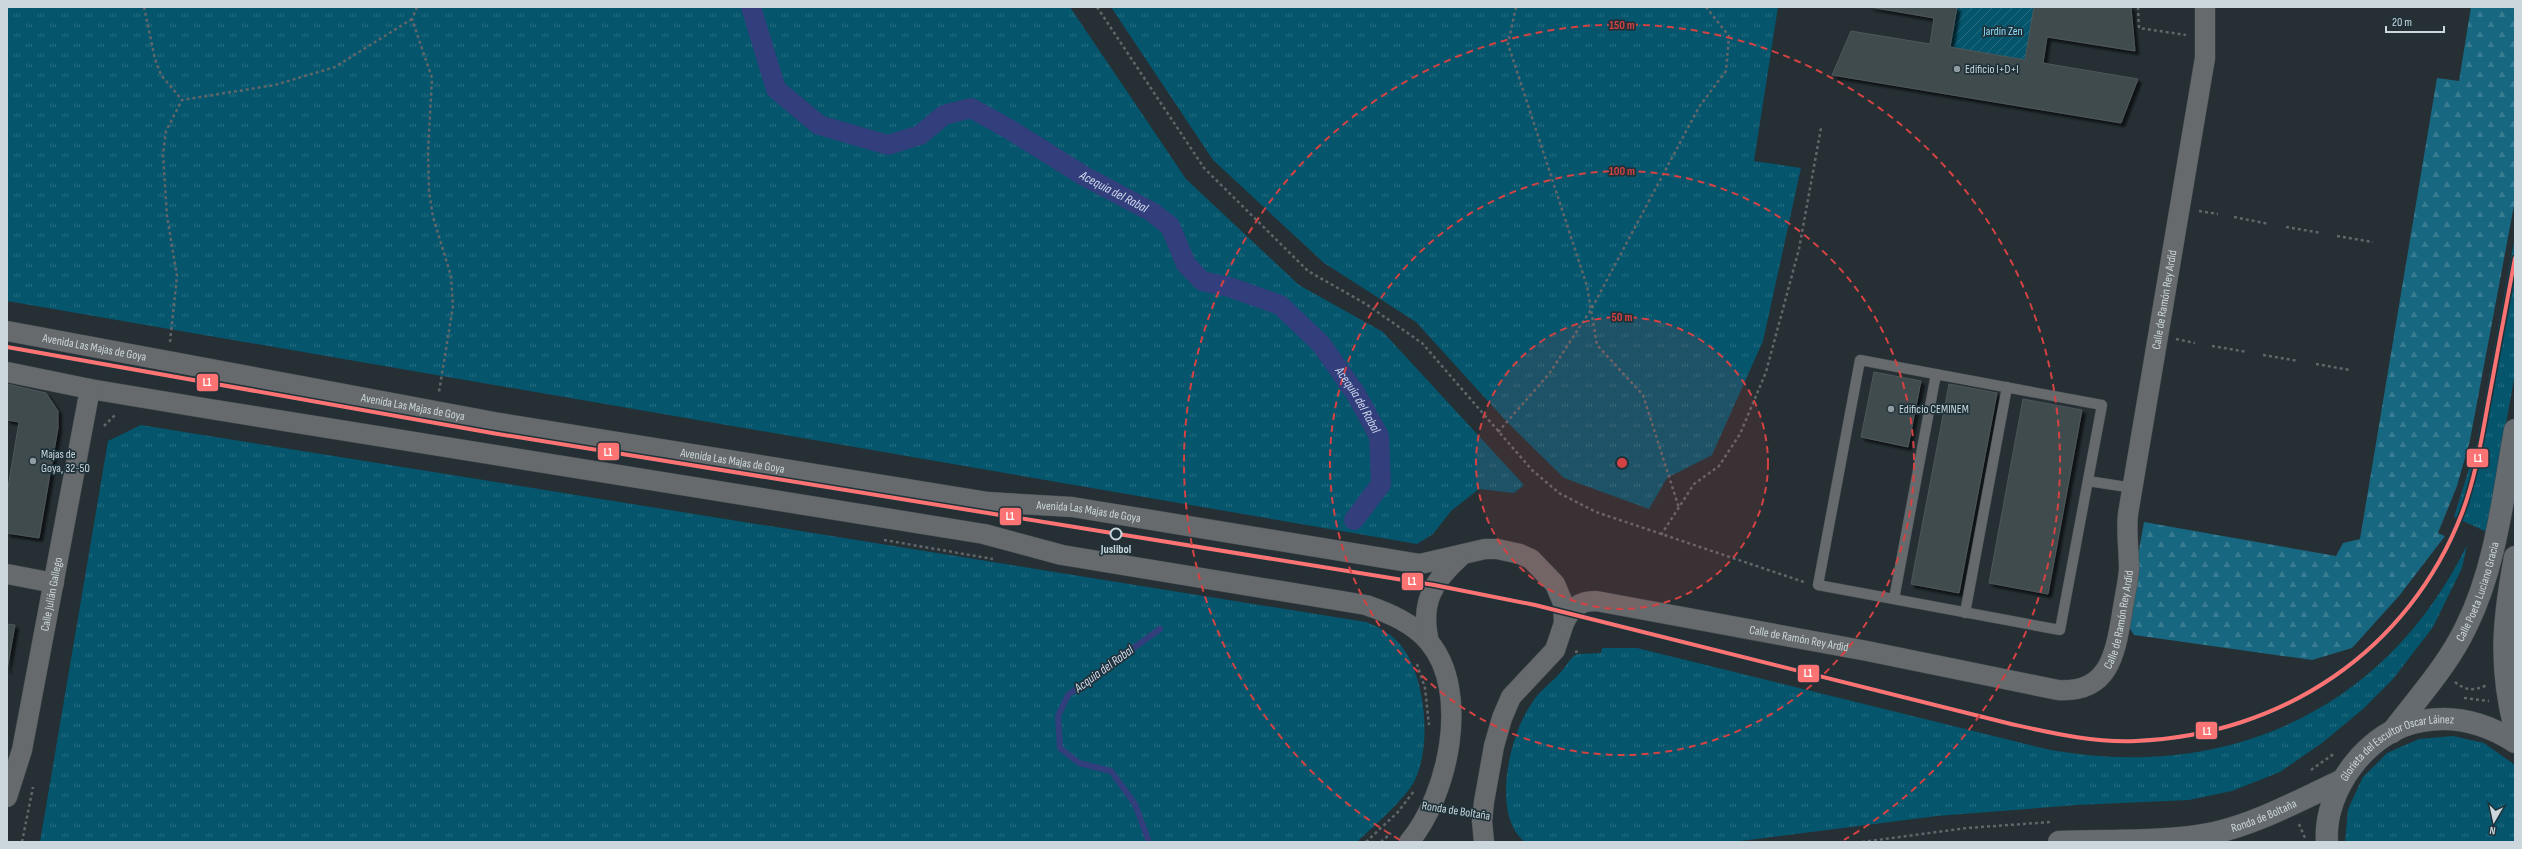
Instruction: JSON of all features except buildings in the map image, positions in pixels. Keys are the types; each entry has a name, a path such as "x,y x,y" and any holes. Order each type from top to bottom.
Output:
{"main road":[{"name":"Calle Poeta Luciano Gracia","path":"2392,732 2456,646 2478,598 2493,545 2515,430"},
{"path":"2515,557 2506,614 2503,658 2505,687 2515,729"},
{"name":"Glorieta del Escultor Oscar Láinez","path":"2327,842 2328,826 2333,803 2343,780 2363,754 2392,732 2421,721 2456,720 2493,729 2515,742"},
{"name":"Ronda de Boltaña","path":"2060,842 2168,838 2213,833 2254,821 2343,780"}],"street":[{"name":"Calle de Ramón Rey Ardid","path":"1564,623 1568,613 1576,606 1596,601 1866,651 2058,690 2071,691 2083,688 2102,675 2114,655 2128,576 2126,532 2132,488 2205,58 2205,7"},
{"name":"Avenida Las Majas de Goya","path":"7,332 494,422 988,502 1072,507 1412,563 1429,563 1460,557 1484,549 1497,549 1520,554 1531,559 1554,584 1563,603 1564,623 1555,650 1520,686 1508,704 1494,746 1482,815 1484,842"},
{"name":"Avenida Las Majas de Goya","path":"7,372 90,389 984,534 1062,555 1353,602 1392,614 1407,623 1429,642"},
{"name":"Calle Julián Gallego","path":"7,797 22,750 90,389"},
{"name":"Avenida Las Majas de Goya","path":"1409,842 1424,821 1431,807 1443,776 1449,740 1450,703 1443,668 1429,642 1426,620 1430,595 1438,578 1460,557"},
{"path":"7,574 54,583"}],"lane":[{"path":"1860,360 2007,387 2102,405 2060,630 1818,585 1860,360"},
{"path":"1894,600 1936,374"},
{"path":"1965,613 2007,387"},
{"path":"2088,481 2132,488"}],"path":[{"path":"144,7 155,59 161,75 182,100"},
{"path":"182,100 275,85 335,67 412,19 417,7"},
{"path":"1097,7 1204,168 1308,272 1366,304 1422,343 1532,470 1559,493 1596,512 1661,535 1818,585"},
{"path":"1516,7 1508,44 1587,286 1597,344 1643,395 1679,508"},
{"path":"1498,432 1549,374 1591,310 1699,106 1726,71 1728,36 1706,7"},
{"path":"2138,7 2139,28 2186,35"},
{"path":"412,19 432,78 428,139 429,191 433,217 451,276 453,306 439,395"},
{"path":"170,342 177,276 167,216 163,154 166,131 182,100"},
{"path":"1661,535 1694,484 1719,466 1740,434 1766,372 1799,249 1822,128"},
{"path":"2197,210 2218,214"},
{"path":"2234,217 2270,224"},
{"path":"2286,227 2321,233"},
{"path":"2337,236 2373,242"},
{"path":"2168,338 2195,343"},
{"path":"2212,346 2247,352"},
{"path":"2264,355 2298,361"},
{"path":"2316,364 2350,370"},
{"path":"101,431 113,416 120,411"},
{"path":"1570,652 1581,651"},
{"path":"1415,661 1423,676 1429,733"},
{"path":"2453,681 2464,689 2476,690 2491,683"},
{"name":"Glorieta del Escultor Oscar Láinez","path":"2457,698 2494,702"},
{"path":"22,842 34,780"},
{"path":"1366,842 1398,812 1416,788"},
{"name":"Ronda de Boltaña","path":"1431,807 1482,815"},
{"path":"2297,820 2305,834 2305,842"}],"green space":[{"path":"7,7 1070,7 1186,179 1299,285 1383,332 1524,485 1514,493 1479,489 1451,511 1433,534 1417,544 7,301"},
{"path":"1111,7 1778,7 1754,161 1801,168 1763,341 1712,455 1667,478 1649,509 1564,478 1507,422 1416,322 1324,263 1213,160"},
{"name":"Jardín Zen","path":"1957,7 2034,7 2025,60 1950,47"},
{"path":"2471,7 2515,7 2515,200 2470,440 2457,486 2438,533 2445,536 2399,596 2352,648 2312,660 2134,635 2126,622 2144,522 2336,556 2343,543 2360,539 2437,78 2459,81"},
{"path":"2515,236 2515,373 2487,532 2454,517 2477,443"},
{"path":"141,425 1366,622 1396,639 1408,656 1415,672 1424,710 1425,729 1420,765 1415,780 1405,795 1357,842 40,842 108,441"},
{"path":"2467,545 2462,568 2433,627 2393,679 2363,709 2322,743 2280,772 2232,791 2189,800 2077,805 1937,816 1732,842 1525,842 1514,830 1508,813 1506,794 1507,774 1511,753 1524,716 1538,695 1561,672 1571,658 1577,654 1601,653 1602,648 1637,648 2046,749 2112,757 2176,755 2237,743 2293,722 2345,691 2392,652 2433,603"},
{"path":"2453,736 2484,743 2515,765 2515,842 2345,842 2348,809 2363,777 2387,753 2419,739"}],"waterway":[{"name":"Acequia del Rabal","path":"751,7 776,89 819,125 888,145 920,135 944,115 971,108 1009,129 1084,176 1152,212 1170,226 1186,264 1202,281 1229,287 1280,305 1321,344 1356,394 1379,436 1381,484 1354,520"},
{"name":"Acquia del Rabal","path":"1149,842 1135,804 1111,771 1079,763 1060,748 1058,716 1068,695 1160,629"}],"transit line":[{"name":"L1","path":"7,347 492,433 1434,585 1535,605 2011,724 2089,739 2136,741 2190,735 2241,722 2289,703 2334,676 2374,644 2409,606 2439,562 2467,499 2481,441 2515,258"}],"place":[{"name":"Edificio I+D+I","path":"1957,69"},
{"name":"Edificio CEMINEM","path":"1891,409"},
{"name":"Majas de Goya, 32-50","path":"33,461"},
{"name":"Juslibol","path":"1116,534"}]}
